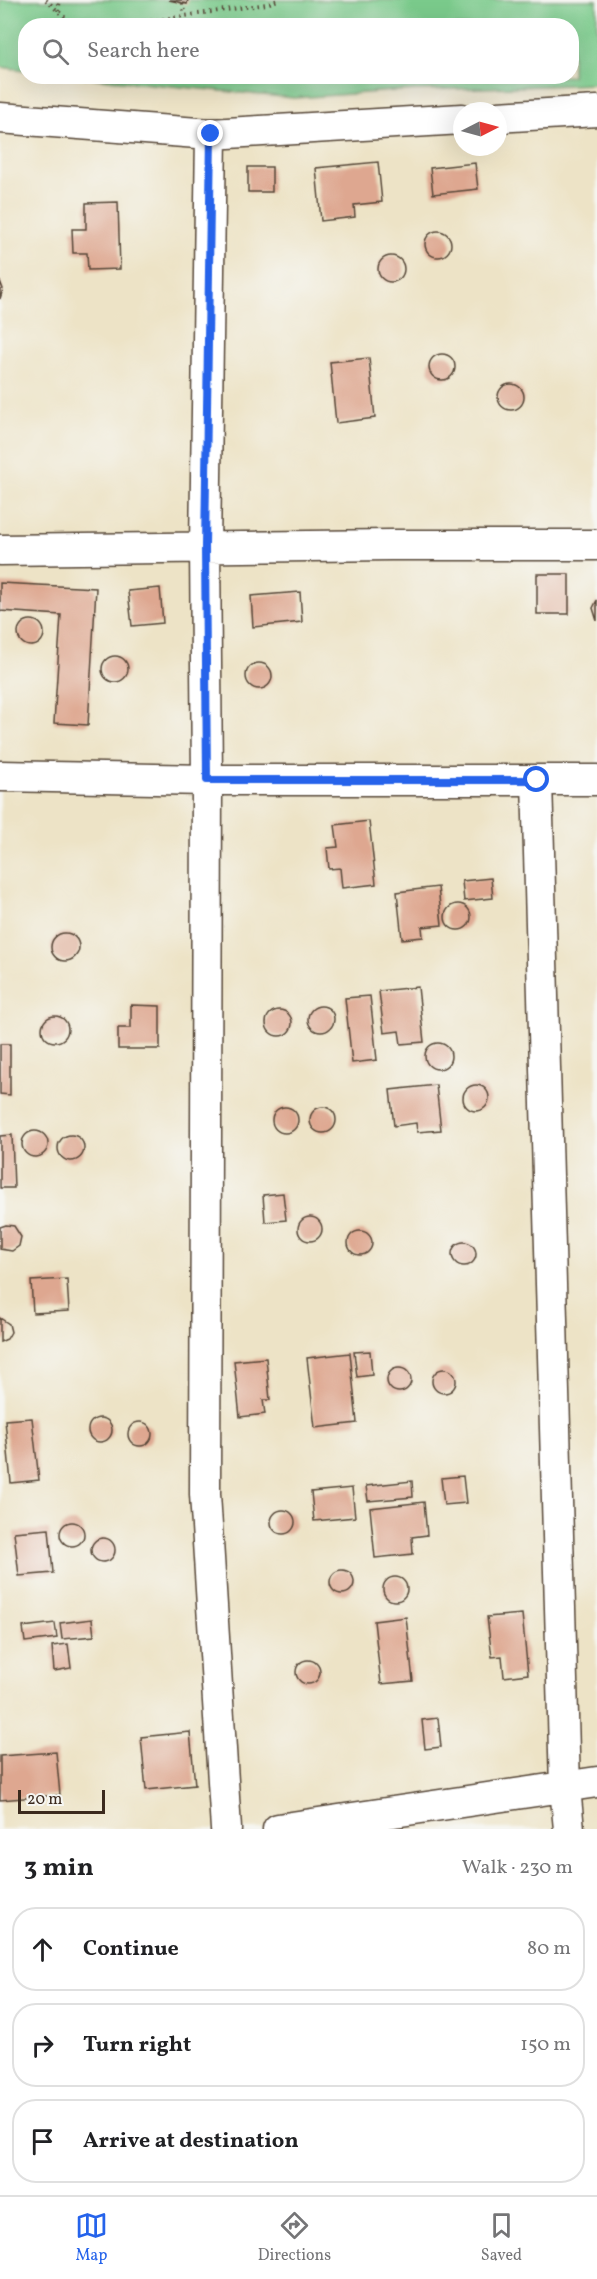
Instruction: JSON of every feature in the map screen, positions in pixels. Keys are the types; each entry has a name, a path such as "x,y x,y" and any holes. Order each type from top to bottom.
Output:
{"street":[{"path":"507,116 597,111"},
{"path":"0,118 211,134 453,120"},
{"path":"211,134 205,547 207,780 205,1494 226,1829"},
{"path":"0,550 597,545"},
{"path":"0,776 207,780 597,780"},
{"path":"537,780 569,1829"},
{"path":"278,1829 597,1782"}],"path":[{"path":"46,0 65,18"},
{"path":"58,11 60,0"},
{"path":"165,18 278,0"},
{"path":"183,3 184,15"}],"green space":[{"path":"0,0 597,0 597,84 393,91 294,98 152,84 579,84 579,18 18,18 18,69 0,67"}],"building":[{"path":"169,0 188,0 187,4"},
{"path":"378,162 382,202 354,205 355,217 321,221 316,168"},
{"path":"475,163 478,189 433,194 430,168"},
{"path":"248,167 272,167 272,192 248,192"},
{"path":"118,202 120,269 88,270 87,253 73,253 72,229 86,229 86,203"},
{"path":"438,231 447,235 451,244 447,253 438,257 429,253 425,244 429,235"},
{"path":"391,256 400,260 404,269 400,278 391,282 382,278 378,269 382,260"},
{"path":"0,281 3,289 0,299"},
{"path":"442,354 451,358 455,367 451,376 442,380 433,376 429,367 433,358"},
{"path":"369,358 375,418 336,423 330,362"},
{"path":"511,384 520,388 524,397 520,406 511,410 502,406 498,397 502,388"},
{"path":"537,574 569,574 569,614 537,614"},
{"path":"0,583 96,588 88,725 54,723 61,615 0,611"},
{"path":"160,588 163,623 132,626 128,591"},
{"path":"300,592 302,622 253,627 251,596"},
{"path":"597,600 597,621 593,608"},
{"path":"31,620 40,624 44,633 40,642 31,646 22,642 18,633 22,624"},
{"path":"115,656 124,660 128,669 124,678 115,682 106,678 102,669 106,660"},
{"path":"259,663 268,667 272,676 268,685 259,689 250,685 246,676 250,667"},
{"path":"369,821 376,884 342,888 340,868 329,869 327,848 338,847 335,825"},
{"path":"491,878 493,898 464,901 462,881"},
{"path":"438,887 442,925 422,927 423,937 402,939 397,892"},
{"path":"458,904 467,908 471,917 467,926 458,930 449,926 445,917 449,908"},
{"path":"65,933 75,937 79,947 75,957 65,961 55,957 51,947 55,937"},
{"path":"418,987 424,1042 401,1044 399,1031 384,1033 379,991"},
{"path":"370,996 377,1060 352,1063 345,998"},
{"path":"131,1005 160,1006 160,1049 118,1049 118,1028 131,1028"},
{"path":"321,1006 330,1010 334,1019 330,1028 321,1032 312,1028 308,1019 312,1010"},
{"path":"279,1010 288,1014 292,1023 288,1032 279,1036 270,1032 266,1023 270,1014"},
{"path":"55,1016 64,1020 68,1029 64,1038 55,1042 46,1038 42,1029 46,1020"},
{"path":"438,1043 447,1047 451,1056 447,1065 438,1069 429,1065 425,1056 429,1047"},
{"path":"0,1044 10,1044 10,1095 0,1094"},
{"path":"436,1085 441,1130 417,1132 416,1123 394,1126 390,1090"},
{"path":"476,1085 485,1089 489,1098 485,1107 476,1111 467,1107 463,1098 467,1089"},
{"path":"285,1107 294,1111 298,1120 294,1129 285,1133 276,1129 272,1120 276,1111"},
{"path":"323,1107 332,1111 336,1120 332,1129 323,1133 314,1129 310,1120 314,1111"},
{"path":"35,1131 44,1135 48,1144 44,1153 35,1157 26,1153 22,1144 26,1135"},
{"path":"12,1135 14,1188 0,1188 0,1136"},
{"path":"71,1135 80,1139 84,1148 80,1157 71,1161 62,1157 58,1148 62,1139"},
{"path":"283,1193 286,1220 265,1222 263,1195"},
{"path":"310,1217 315,1218 321,1224 321,1234 315,1240 310,1241 305,1240 299,1234 298,1229 299,1224 305,1218"},
{"path":"14,1226 21,1237 19,1246 12,1251 0,1249 0,1227"},
{"path":"360,1231 365,1232 371,1238 371,1248 365,1254 360,1255 355,1254 349,1248 348,1243 349,1238 355,1232"},
{"path":"464,1242 469,1243 475,1249 475,1259 469,1265 464,1266 459,1265 453,1259 452,1254 453,1249 459,1243"},
{"path":"67,1279 69,1311 33,1313 31,1281"},
{"path":"0,1318 9,1324 11,1332 7,1339 0,1342"},
{"path":"370,1351 372,1375 357,1377 354,1352"},
{"path":"350,1353 357,1423 315,1428 307,1358"},
{"path":"266,1358 270,1400 263,1400 265,1414 240,1417 234,1361"},
{"path":"399,1368 404,1369 410,1375 410,1385 404,1391 399,1392 394,1391 388,1385 387,1380 388,1375 394,1369"},
{"path":"444,1369 449,1370 455,1376 455,1386 449,1392 444,1393 439,1392 433,1386 432,1381 433,1376 439,1370"},
{"path":"32,1418 39,1480 11,1483 5,1420"},
{"path":"100,1418 105,1419 111,1425 111,1435 105,1441 100,1442 95,1441 89,1435 88,1430 89,1425 95,1419"},
{"path":"140,1422 145,1423 151,1429 151,1439 145,1445 140,1446 135,1445 129,1439 128,1434 129,1429 135,1423"},
{"path":"463,1476 466,1503 444,1505 441,1478"},
{"path":"412,1481 413,1497 368,1501 366,1486"},
{"path":"352,1488 355,1517 314,1521 311,1492"},
{"path":"424,1502 427,1535 412,1537 413,1554 375,1558 370,1508"},
{"path":"283,1510 288,1511 294,1517 294,1527 288,1533 283,1534 278,1533 272,1527 271,1522 272,1517 278,1511"},
{"path":"72,1522 77,1523 83,1529 83,1539 77,1545 72,1546 67,1545 61,1539 60,1534 61,1529 67,1523"},
{"path":"49,1529 53,1573 19,1576 14,1532"},
{"path":"103,1538 108,1539 114,1545 114,1555 108,1561 103,1562 98,1561 92,1555 91,1550 92,1545 98,1539"},
{"path":"342,1570 347,1571 353,1577 353,1587 347,1593 342,1594 337,1593 331,1587 330,1582 331,1577 337,1571"},
{"path":"395,1577 400,1578 406,1584 406,1594 400,1600 395,1601 390,1600 384,1594 383,1589 384,1584 390,1578"},
{"path":"522,1614 528,1674 504,1677 502,1656 492,1657 487,1617"},
{"path":"406,1617 413,1681 381,1684 374,1621"},
{"path":"92,1619 94,1636 62,1639 60,1623"},
{"path":"55,1623 57,1638 25,1642 23,1627"},
{"path":"68,1644 71,1668 54,1671 52,1646"},
{"path":"308,1660 313,1661 319,1667 319,1677 313,1683 308,1684 303,1683 297,1677 296,1672 297,1667 303,1661"},
{"path":"438,1718 441,1747 425,1749 422,1720"},
{"path":"190,1732 195,1785 146,1790 141,1737"},
{"path":"56,1752 60,1795 0,1800 0,1756"}],"route":[{"path":"211,134 205,547 207,780 537,780"}]}
